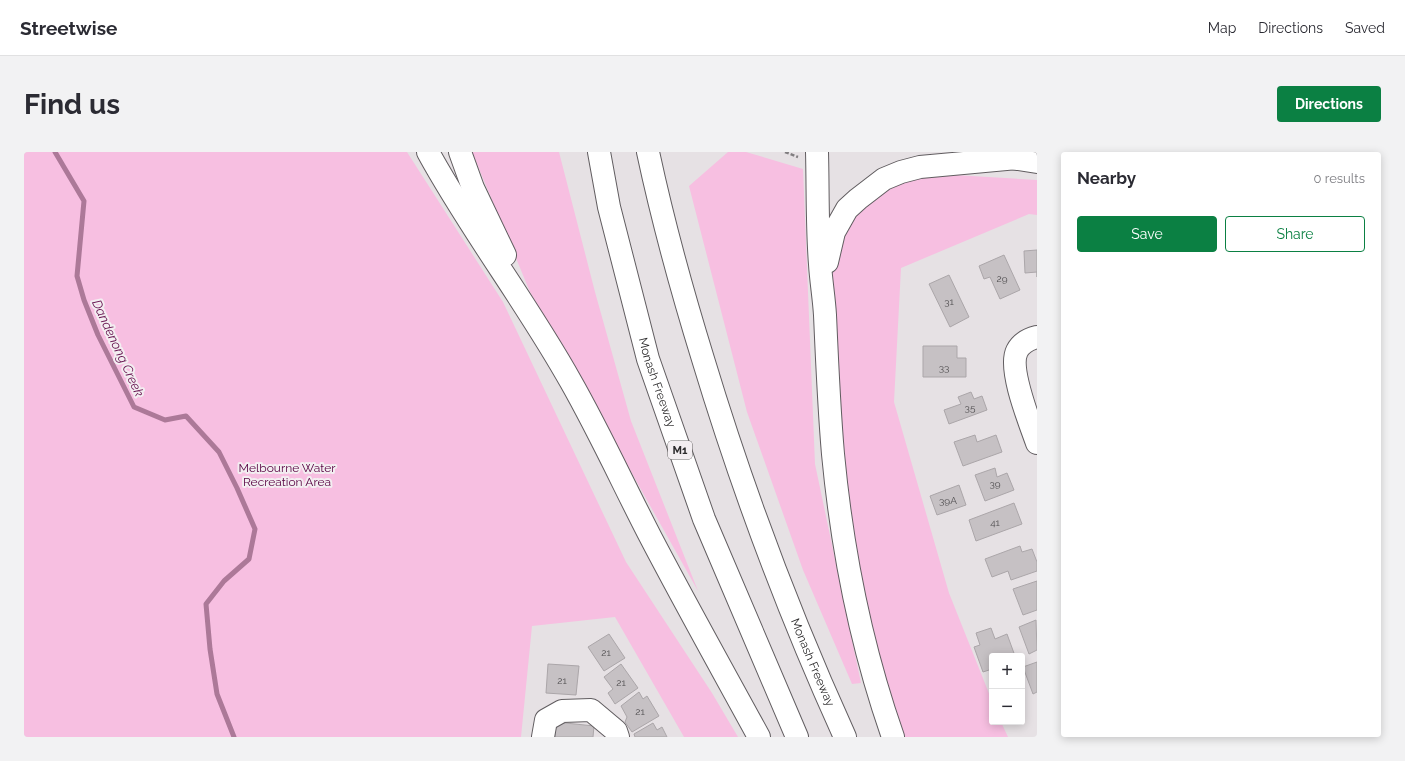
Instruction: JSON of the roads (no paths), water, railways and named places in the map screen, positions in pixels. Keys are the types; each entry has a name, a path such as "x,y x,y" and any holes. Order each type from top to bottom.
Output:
{"main road":[{"path":"428,152 439,172 571,382 651,538 759,737"},
{"path":"460,152 474,188 539,329"},
{"name":"Monash Freeway","path":"599,152 609,206 648,359 704,519 797,737"},
{"name":"Monash Freeway","path":"648,152 683,294 725,431 764,542 816,673 845,737"},
{"path":"817,152 820,264 824,302 833,453 852,584 874,676 893,737"},
{"path":"970,152 1028,160"},
{"path":"824,302 827,264 834,232 848,209 870,188 901,172 920,167 1028,160"},
{"path":"1037,337 1031,338 1022,344 1017,351 1015,358 1018,384 1037,443"},
{"path":"543,737 546,720 562,711 591,710 616,731 618,737"}],"waterway":[{"name":"Dandenong Creek","path":"55,152 84,201 77,276 84,300 98,335 134,407 165,420 186,416 219,452 255,529 249,559 224,581 206,604 210,649 217,694 234,737"}],"park label":[{"name":"Melbourne Water Recreation Area","path":"287,475"}]}
